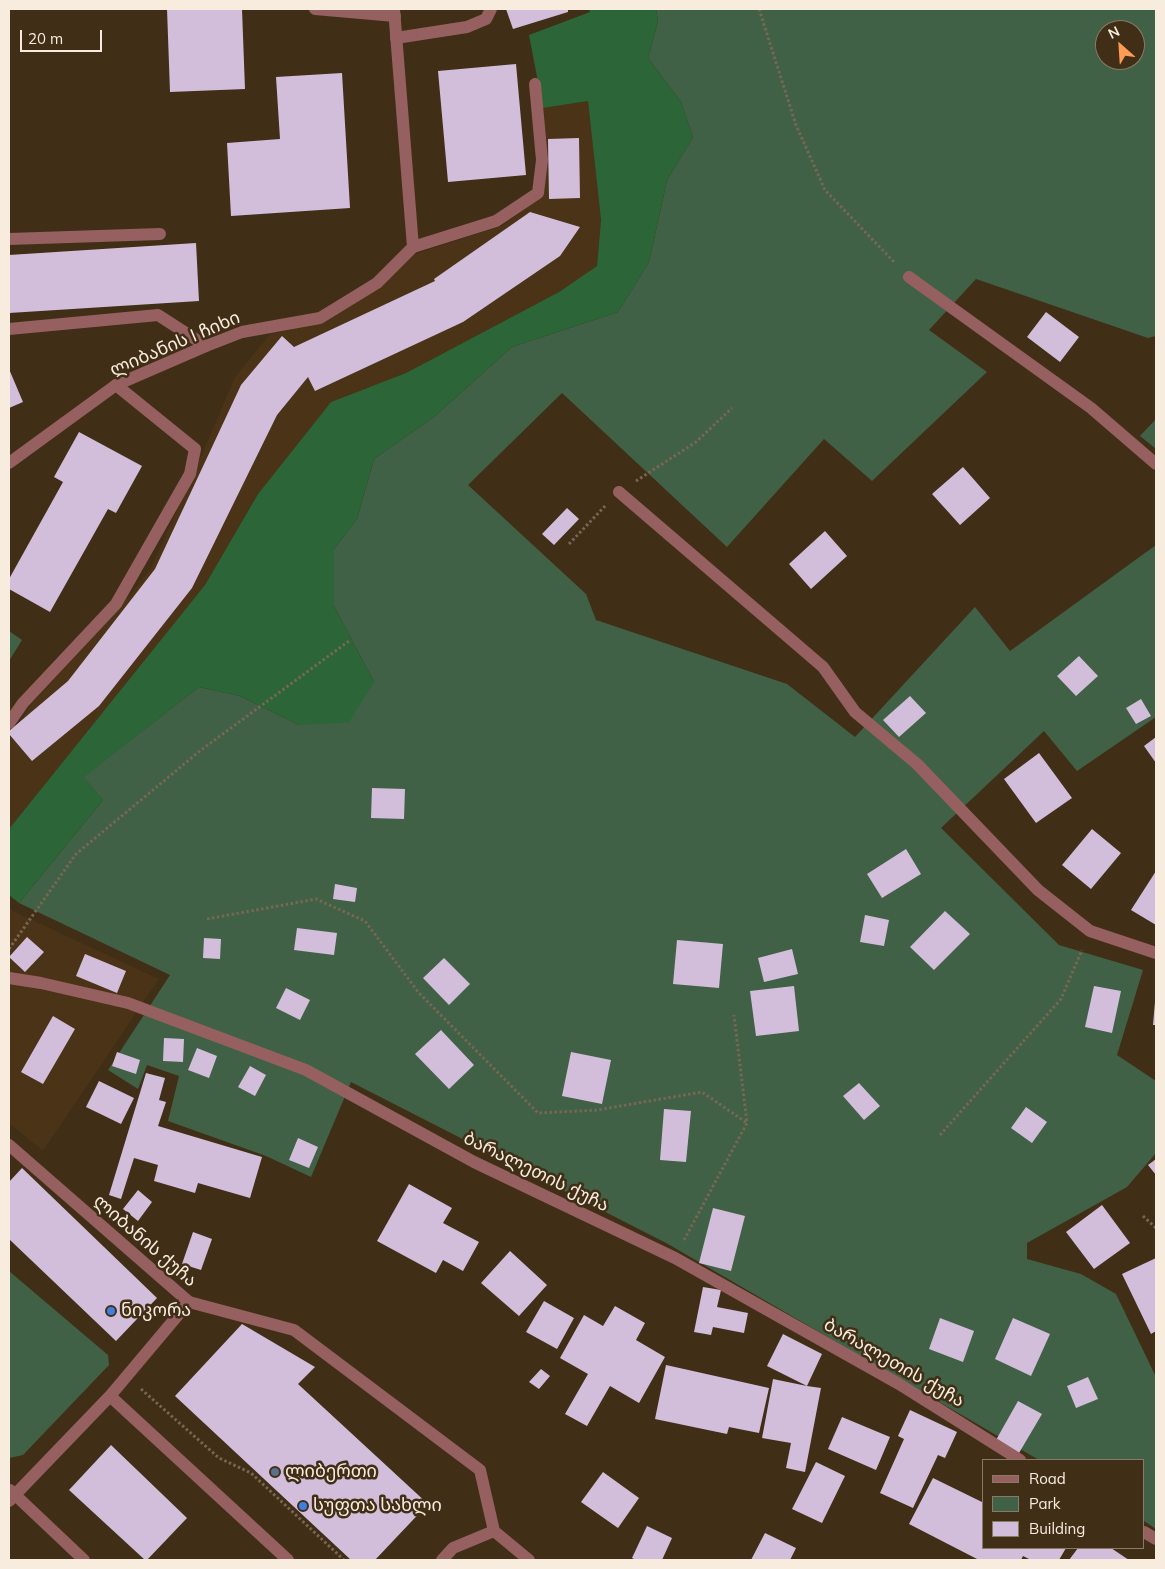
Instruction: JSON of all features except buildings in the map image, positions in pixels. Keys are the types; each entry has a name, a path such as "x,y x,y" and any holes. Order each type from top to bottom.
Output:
{"street":[{"path":"315,9 394,12 413,248 496,221 538,193 542,160 535,84"},
{"path":"396,38 467,27 486,19 491,9"},
{"path":"9,239 160,234"},
{"name":"ლიბანის I ჩიხი","path":"9,463 116,385 242,332 320,318 377,283 413,248"},
{"path":"909,277 1091,408 1156,464"},
{"path":"9,329 158,315 206,346"},
{"path":"9,723 23,703 116,604 190,474 195,449 116,385"},
{"path":"619,492 823,667 855,712 917,764 1038,890 1090,931 1156,953"},
{"name":"ბარალეთის ქუჩა","path":"9,978 41,983 128,1003 306,1070 474,1162 675,1258 899,1384 1018,1459"},
{"name":"ლიბანის ქუჩა","path":"9,1144 189,1302 110,1396 11,1494 84,1560"},
{"path":"189,1302 294,1330 480,1470 494,1531 529,1560"},
{"path":"110,1396 288,1560"},
{"path":"442,1560 453,1548 494,1531"},
{"path":"1145,1533 1156,1539"}],"path":[{"path":"759,9 796,125 825,190 909,277"},
{"path":"569,544 619,492 696,442 732,408"},
{"path":"9,949 76,854 201,750 349,641"},
{"path":"207,919 316,899 365,921 419,993 538,1113 597,1110 702,1092 747,1123"},
{"path":"940,1135 1061,999 1090,931"},
{"path":"675,1258 747,1123 734,1015"},
{"path":"1143,1216 1156,1228"},
{"path":"126,1377 219,1458 251,1473 344,1560"}],"shaded area":[{"path":"588,101 601,220 597,266 559,292 406,373 331,402 258,494 205,585 9,829 9,739 32,703 113,616 151,568 235,377 270,334 322,324 382,285 415,254 502,226 543,196 543,108"},
{"path":"9,907 13,911 159,979 43,1151 9,1123"}],"green space":[{"path":"589,9 656,9 658,21 648,58 681,102 693,137 667,180 649,262 618,312 512,347 435,416 374,459 357,519 334,549 334,606 374,682 349,722 299,725 240,696 199,687 84,777 103,800 19,903 9,895 9,829 205,585 258,494 331,402 406,373 559,292 597,266 601,220 588,101 543,108 529,35 590,12"},
{"path":"656,9 1156,9 1156,336 1148,338 976,279 929,330 987,372 872,481 824,439 727,547 562,393 468,485 586,594 596,620 787,684 855,737 975,607 1010,651 1156,545 1156,717 1077,771 1044,731 941,828 1059,945 1143,970 1117,1055 1156,1081 1156,1153 1127,1187 1027,1243 1027,1259 1081,1274 1116,1294 1156,1377 1156,1529 1145,1522 1145,1459 1037,1459 668,1244 351,1082 311,1177 266,1156 168,1121 179,1076 147,1065 138,1089 108,1070 170,975 19,903 103,800 83,777 199,687 240,696 299,725 374,682 334,606 334,549 357,519 374,459 435,416 512,347 618,312 649,262 667,180 693,137 681,102 648,58 658,21"},
{"path":"1156,419 1156,449 1140,436"},
{"path":"9,631 22,640 9,661"},
{"path":"9,1271 108,1355 109,1365 23,1455 9,1458"}],"place":[{"name":"ნიკორა","path":"111,1311"},
{"name":"ლიბერთი","path":"275,1472"},
{"name":"სუფთა სახლი","path":"303,1506"}]}
